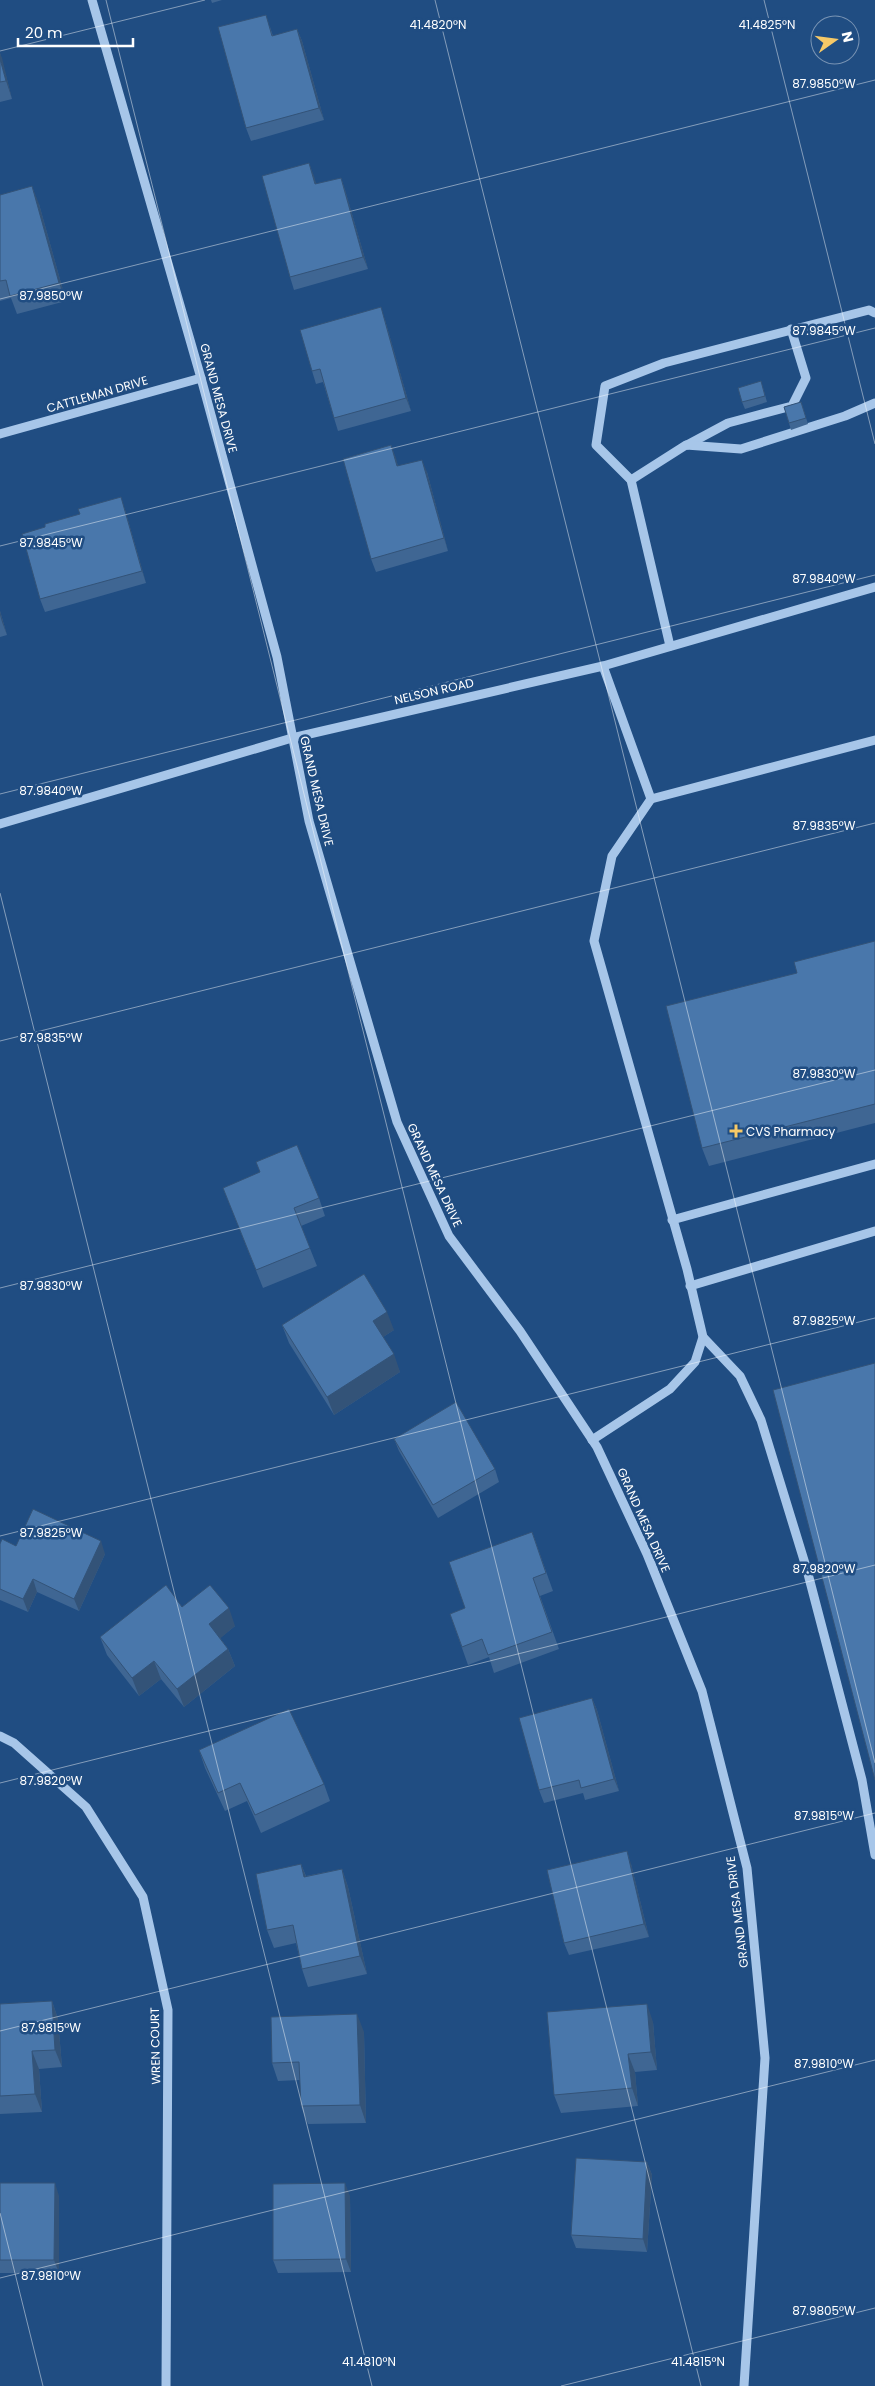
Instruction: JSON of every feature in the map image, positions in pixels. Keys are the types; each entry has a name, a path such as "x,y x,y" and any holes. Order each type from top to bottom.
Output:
{"street":[{"name":"GRAND MESA DRIVE","path":"92,0 201,378 277,657 309,821 397,1122 449,1236 520,1331 592,1440 647,1554 702,1691 746,1868 765,2058 744,2386"},
{"path":"670,646 631,480 596,445 605,386 664,363 869,310 875,313"},
{"path":"631,480 686,445 728,423 792,406 806,378 790,329"},
{"name":"CATTLEMAN DRIVE","path":"0,434 201,378"},
{"path":"686,445 741,449 845,416 875,403"},
{"name":"NELSON ROAD","path":"0,824 292,738 603,666 875,587"},
{"path":"603,666 651,799"},
{"path":"875,740 651,799 612,856 594,941 703,1337 740,1376 761,1420 807,1570 840,1694 862,1780 875,1855"},
{"path":"672,1220 875,1164"},
{"path":"690,1286 875,1231"},
{"path":"592,1440 670,1389 695,1362 703,1337"},
{"name":"WREN COURT","path":"0,1736 14,1743 86,1807 143,1897 168,2010 166,2386"}],"building":[{"path":"266,15 272,36 297,29 319,108 246,128 218,27"},
{"path":"0,59 6,81 0,82"},
{"path":"309,163 315,184 341,178 363,257 290,277 262,176"},
{"path":"32,186 59,283 10,296 6,280 0,281 0,195"},
{"path":"381,307 406,398 334,418 320,369 312,371 300,330"},
{"path":"761,381 765,396 742,402 738,388"},
{"path":"801,402 806,418 789,423 784,407"},
{"path":"391,445 397,466 422,460 444,538 371,559 343,459"},
{"path":"121,497 142,571 40,599 22,534 45,527 45,524 80,514 78,509"},
{"name":"CVS Pharmacy","path":"875,941 875,1104 702,1148 666,1006 797,973 794,962"},
{"path":"297,1145 319,1198 294,1208 310,1248 256,1270 223,1188 260,1172 256,1162"},
{"path":"364,1274 387,1312 373,1321 394,1354 327,1397 282,1325"},
{"path":"875,1363 875,1780 773,1390"},
{"path":"456,1402 495,1469 433,1505 394,1439"},
{"path":"33,1509 101,1541 74,1599 33,1579 23,1599 0,1589 0,1544 2,1539 16,1546"},
{"path":"532,1532 546,1573 533,1578 552,1632 488,1655 482,1639 462,1647 450,1614 465,1608 449,1562"},
{"path":"166,1585 182,1607 210,1585 229,1608 209,1624 228,1649 177,1689 154,1661 132,1678 100,1637"},
{"path":"592,1698 614,1779 581,1788 579,1780 539,1790 519,1718"},
{"path":"289,1709 324,1784 255,1815 240,1783 218,1793 199,1750"},
{"path":"627,1851 644,1924 564,1943 547,1870"},
{"path":"301,1864 304,1877 342,1869 360,1956 302,1969 293,1925 267,1930 256,1874"},
{"path":"52,2001 55,2050 32,2051 35,2094 0,2096 0,2004"},
{"path":"647,2004 651,2052 628,2054 632,2088 554,2095 547,2012"},
{"path":"357,2014 360,2105 301,2106 299,2062 272,2063 271,2017"},
{"path":"576,2158 647,2162 643,2239 571,2235"},
{"path":"0,2183 55,2183 54,2260 0,2260"},
{"path":"345,2183 346,2259 273,2260 273,2184"}],"place":[{"name":"CVS Pharmacy","path":"736,1131"}]}
